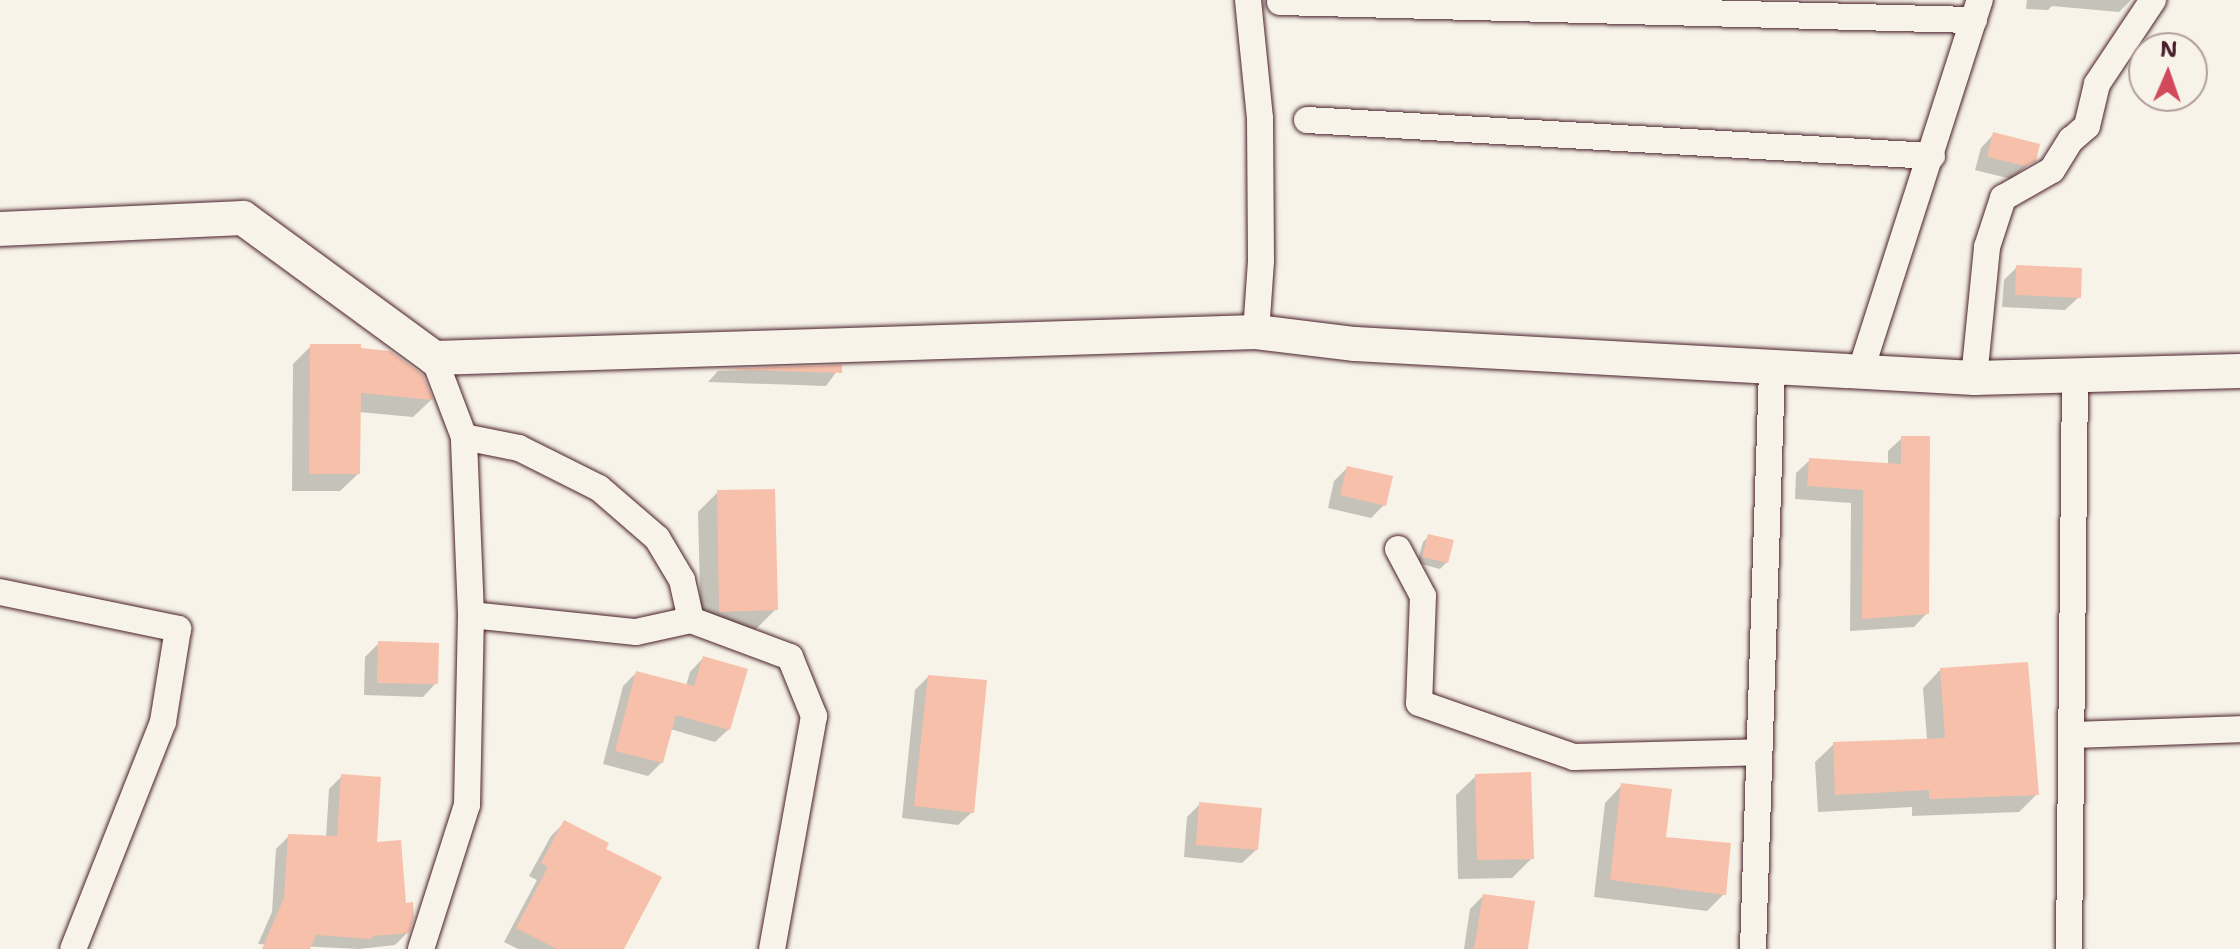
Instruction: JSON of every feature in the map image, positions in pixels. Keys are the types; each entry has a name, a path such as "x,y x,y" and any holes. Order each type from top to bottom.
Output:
{"street":[{"path":"1248,0 1260,118 1261,261 1256,332"},
{"path":"1974,378 1987,247 2003,198 2052,170 2071,140 2087,126 2097,84 2153,0"},
{"path":"1280,2 1977,10 1860,373"},
{"path":"1307,120 1932,156"},
{"path":"0,229 243,218 434,358 464,437 471,615 467,805 421,949"},
{"path":"434,358 1256,332 1355,344 1974,378 2240,371"},
{"path":"1753,949 1772,369"},
{"path":"2069,949 2075,375"},
{"path":"464,437 519,448 599,488 657,538 682,580 691,620"},
{"path":"1398,549 1423,596 1419,703 1574,757 1759,752"},
{"path":"0,592 178,629 163,722 73,949"},
{"path":"471,615 636,632 691,620 790,657 814,716 772,949"},
{"path":"2072,735 2240,729"}],"building":[{"path":"1993,132 2040,144 2036,161 2026,166 1987,157"},
{"path":"2016,265 2082,268 2081,298 2015,295"},
{"path":"310,344 361,344 361,348 390,351 423,375 433,400 361,393 360,474 309,474"},
{"path":"842,365 842,373 718,369"},
{"path":"1901,436 1930,436 1929,614 1862,619 1863,490 1807,486 1809,458 1901,464"},
{"path":"1347,466 1393,476 1386,506 1340,495"},
{"path":"775,489 778,610 719,612 717,490"},
{"path":"1428,534 1454,540 1448,563 1422,557"},
{"path":"378,641 439,643 438,684 377,683"},
{"path":"703,656 748,669 730,730 676,715 663,763 615,751 636,671 694,686"},
{"path":"2028,662 2039,795 1929,799 1929,790 1835,795 1833,742 1945,738 1940,668"},
{"path":"928,675 987,680 974,813 914,806"},
{"path":"1531,772 1534,859 1477,860 1475,774"},
{"path":"341,774 381,777 377,842 401,840 406,903 413,902 414,917 409,933 373,936 372,939 316,935 310,949 262,949 284,898 288,834 337,836"},
{"path":"1621,783 1672,789 1666,837 1731,843 1726,895 1610,880"},
{"path":"1199,802 1262,808 1258,850 1196,845"},
{"path":"564,820 609,843 606,849 662,877 624,949 557,949 516,928 548,867 541,863"},
{"path":"1483,894 1535,901 1528,949 1474,949"}]}
